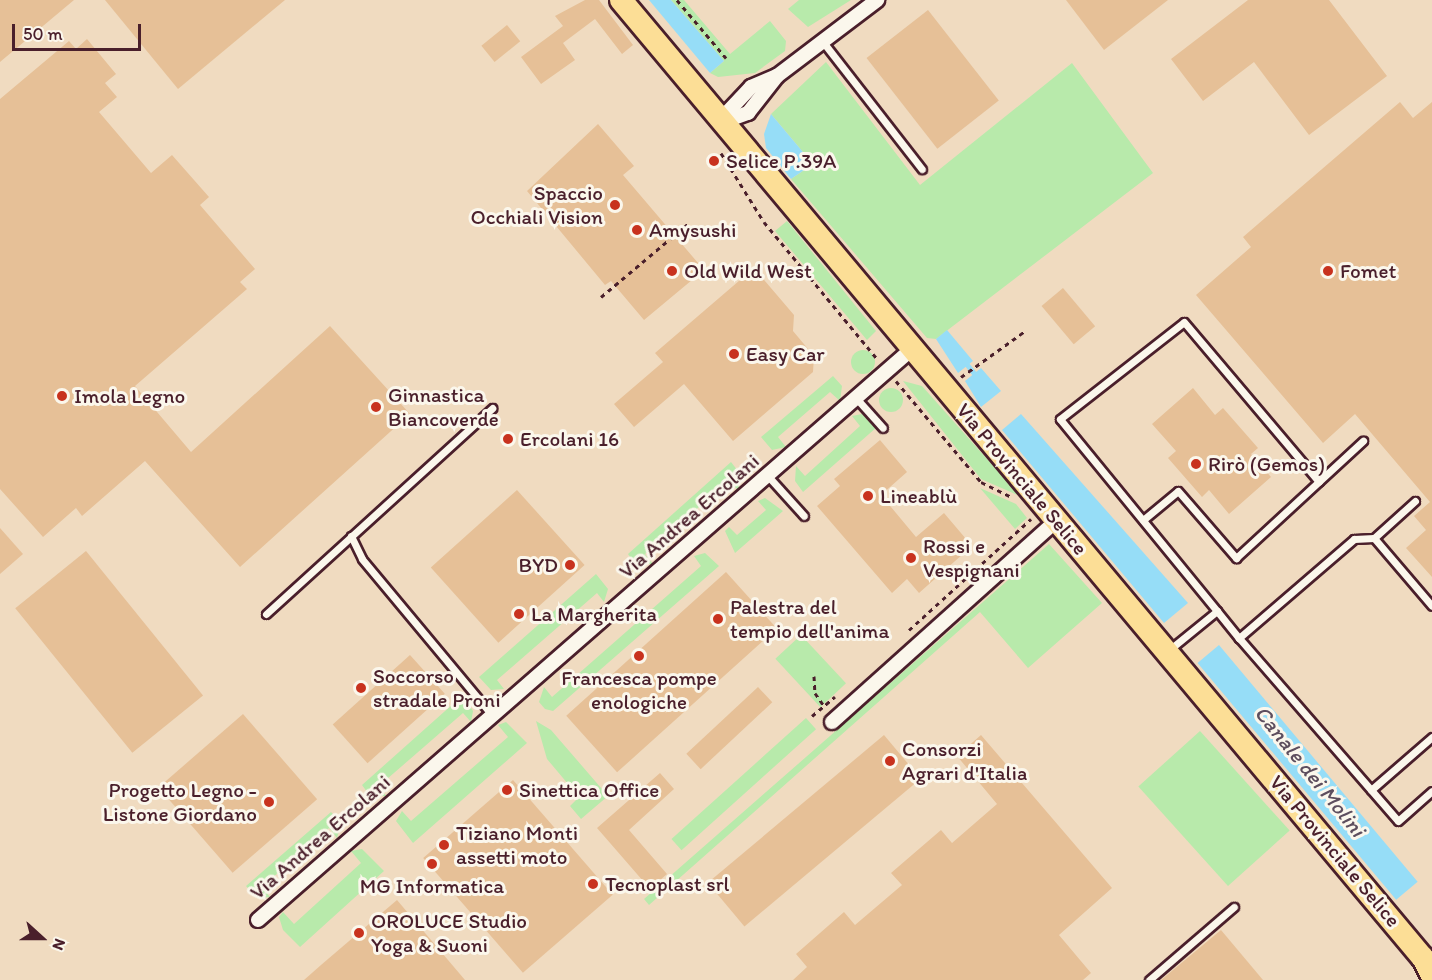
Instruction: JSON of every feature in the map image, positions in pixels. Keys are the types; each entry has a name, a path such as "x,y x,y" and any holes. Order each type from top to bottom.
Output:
{"main road":[{"name":"Via Provinciale Selice","path":"621,0 913,348 1050,526 1167,651 1429,965"}],"street":[{"path":"722,121 735,100 777,76 877,0"},
{"path":"743,145 748,113 777,76"},
{"path":"706,100 735,100"},
{"path":"722,121 748,113"},
{"name":"Via Andrea Ercolani","path":"258,920 913,348"},
{"path":"832,722 1050,526"}],"lane":[{"path":"823,42 922,169"},
{"path":"1318,482 1184,322 1060,419 1239,638 1398,821 1432,791"},
{"path":"856,398 883,428"},
{"path":"266,614 492,408"},
{"path":"1143,520 1178,491 1236,558 1363,441"},
{"path":"767,475 804,516"},
{"path":"1239,638 1354,539 1374,538 1415,501"},
{"path":"351,536 362,559 492,715"},
{"path":"1374,538 1432,606"},
{"path":"1167,651 1217,611"},
{"path":"1371,790 1432,737"},
{"path":"1149,980 1234,907"}],"path":[{"path":"677,0 726,58"},
{"path":"717,146 764,222 887,371 981,482 1016,500"},
{"path":"601,297 689,223"},
{"path":"960,378 1025,331"},
{"path":"1027,512 1032,518 1050,526"},
{"path":"901,638 1032,518"},
{"path":"814,676 815,693 824,706"},
{"path":"812,716 840,692"}],"shaded area":[{"path":"0,0 1432,0 1432,980 0,980"}],"green space":[{"path":"671,0 684,0 730,54 770,21 786,41 785,51 755,73 718,77 710,73 724,61"},
{"path":"799,0 851,0 808,27 788,9"},
{"path":"826,62 920,185 1072,63 1153,173 936,339 927,338 791,179 813,164 771,114"},
{"path":"787,221 876,331 867,340 775,231"},
{"path":"863,350 871,354 875,362 871,370 863,374 855,370 851,362 855,354"},
{"path":"833,376 842,386 840,401 830,392 778,437 786,447 772,450 761,437"},
{"path":"903,381 922,386 1020,496 981,479"},
{"path":"891,388 899,392 903,400 899,408 891,412 883,408 879,400 883,392"},
{"path":"862,414 877,427 803,492 795,481 796,466 805,476 860,426 852,416"},
{"path":"731,462 741,475 738,490 729,481 645,554 653,564 635,564 628,554"},
{"path":"980,488 1016,504 1027,518 1015,529"},
{"path":"765,498 783,511 735,553 725,531 729,527 737,535 766,510 758,501"},
{"path":"1049,544 1102,603 1028,668 980,612 649,905 644,899"},
{"path":"705,553 719,566 553,711 545,709 539,702 544,687 552,697 701,566 694,556"},
{"path":"596,574 608,589 604,602 597,593 497,680 504,689 491,690 479,677"},
{"path":"801,635 846,683 820,707 775,659"},
{"path":"463,695 473,711 471,722 463,713 379,786 386,796 370,796 362,785"},
{"path":"806,718 816,729 682,850 671,839"},
{"path":"536,721 551,730 608,796 581,819 570,806 579,797 547,759"},
{"path":"506,722 527,743 413,843 396,821 402,811 411,821 508,737 498,725"},
{"path":"1200,731 1290,831 1228,886 1138,787"},
{"path":"331,812 341,823 337,838 329,828 262,887 270,897 257,898 246,886"},
{"path":"362,849 384,871 300,947 283,930 279,917 283,912 294,924 361,863 351,851"}],"water":[{"path":"649,0 671,0 724,61 710,73"},
{"path":"771,114 813,164 791,179 766,148 764,134"},
{"path":"947,330 973,361 958,373 936,339"},
{"path":"981,368 1001,391 981,407 965,381"},
{"path":"1021,414 1188,603 1164,623 1002,430"},
{"path":"1219,645 1418,882 1396,900 1198,663"}],"building":[{"path":"0,0 74,0 0,62"},
{"path":"105,0 285,0 178,89"},
{"path":"585,0 599,0 633,45 622,54 595,19 563,43 575,60 541,84 521,57 563,26 555,16"},
{"path":"1066,0 1168,0 1104,50"},
{"path":"1248,0 1329,0 1387,76 1309,135 1254,62 1203,101 1171,59"},
{"path":"928,10 999,101 937,149 867,58"},
{"path":"507,25 520,41 495,62 481,46"},
{"path":"87,39 116,74 105,83 117,97 99,112 151,173 172,155 209,197 200,205 255,269 240,282 247,289 135,386 191,452 330,326 410,414 240,567 145,461 82,516 76,508 43,537 0,489 0,99 69,41 76,49"},
{"name":"Fomet","path":"1400,102 1413,118 1432,102 1432,577 1406,548 1426,530 1414,516 1430,502 1355,414 1323,443 1196,295 1251,247 1243,237"},
{"path":"598,124 634,166 623,175 704,270 644,320 611,281 605,285 527,191"},
{"name":"Easy Car","path":"754,268 794,315 793,331 814,356 813,372 733,441 684,384 634,427 614,404 663,362 655,353"},
{"path":"1063,288 1095,326 1074,344 1042,306"},
{"path":"1193,388 1215,415 1223,408 1258,448 1251,454 1271,477 1229,514 1209,490 1202,497 1168,458 1176,451 1152,424"},
{"path":"880,440 907,472 881,495 916,537 944,513 972,546 919,593 907,579 892,593 817,506 840,486 834,479"},
{"path":"517,490 585,565 498,643 431,568"},
{"path":"0,528 23,554 0,574"},
{"path":"86,551 203,696 132,753 15,608"},
{"path":"726,572 777,628 617,772 566,716"},
{"path":"410,655 445,694 368,763 333,725"},
{"path":"758,687 772,702 701,769 686,754"},
{"path":"243,714 317,799 233,873 158,787"},
{"path":"884,735 921,779 744,927 708,883"},
{"path":"981,735 1112,888 1059,935 1091,973 1083,980 793,980 807,967 796,954 844,912 855,925 902,885 891,873 941,830 952,843 997,804 957,756"},
{"path":"660,773 674,789 629,830 667,874 650,889 597,828"},
{"path":"513,780 613,895 523,973 423,858"},
{"path":"397,900 465,980 304,980 321,965"},
{"path":"1221,930 1263,980 1161,980"}],"waterway":[{"name":"Canale dei Molini","path":"964,361 977,377"}],"place":[{"name":"Selice P.39A","path":"714,161"},
{"name":"Spaccio Occhiali Vision","path":"615,205"},
{"name":"Amysushi","path":"637,230"},
{"name":"Old Wild West","path":"672,271"},
{"name":"Fomet","path":"1328,271"},
{"name":"Easy Car","path":"734,354"},
{"name":"Imola Legno","path":"62,396"},
{"name":"Ginnastica Biancoverde","path":"376,407"},
{"name":"Ercolani 16","path":"508,439"},
{"name":"Rirò (Gemos)","path":"1196,464"},
{"name":"Lineablù","path":"868,496"},
{"name":"Rossi e Vespignani","path":"911,558"},
{"name":"BYD","path":"570,565"},
{"name":"La Margherita","path":"519,614"},
{"name":"Palestra del tempio dell'anima","path":"718,619"},
{"name":"Francesca pompe enologiche","path":"639,656"},
{"name":"Soccorso stradale Proni","path":"361,688"},
{"name":"Consorzi Agrari d'Italia","path":"890,761"},
{"name":"Sinettica Office","path":"507,790"},
{"name":"Progetto Legno - Listone Giordano","path":"269,802"},
{"name":"Tiziano Monti assetti moto","path":"444,845"},
{"name":"MG Informatica","path":"432,864"},
{"name":"Tecnoplast srl","path":"593,884"},
{"name":"OROLUCE Studio Yoga & Suoni","path":"359,933"}]}
